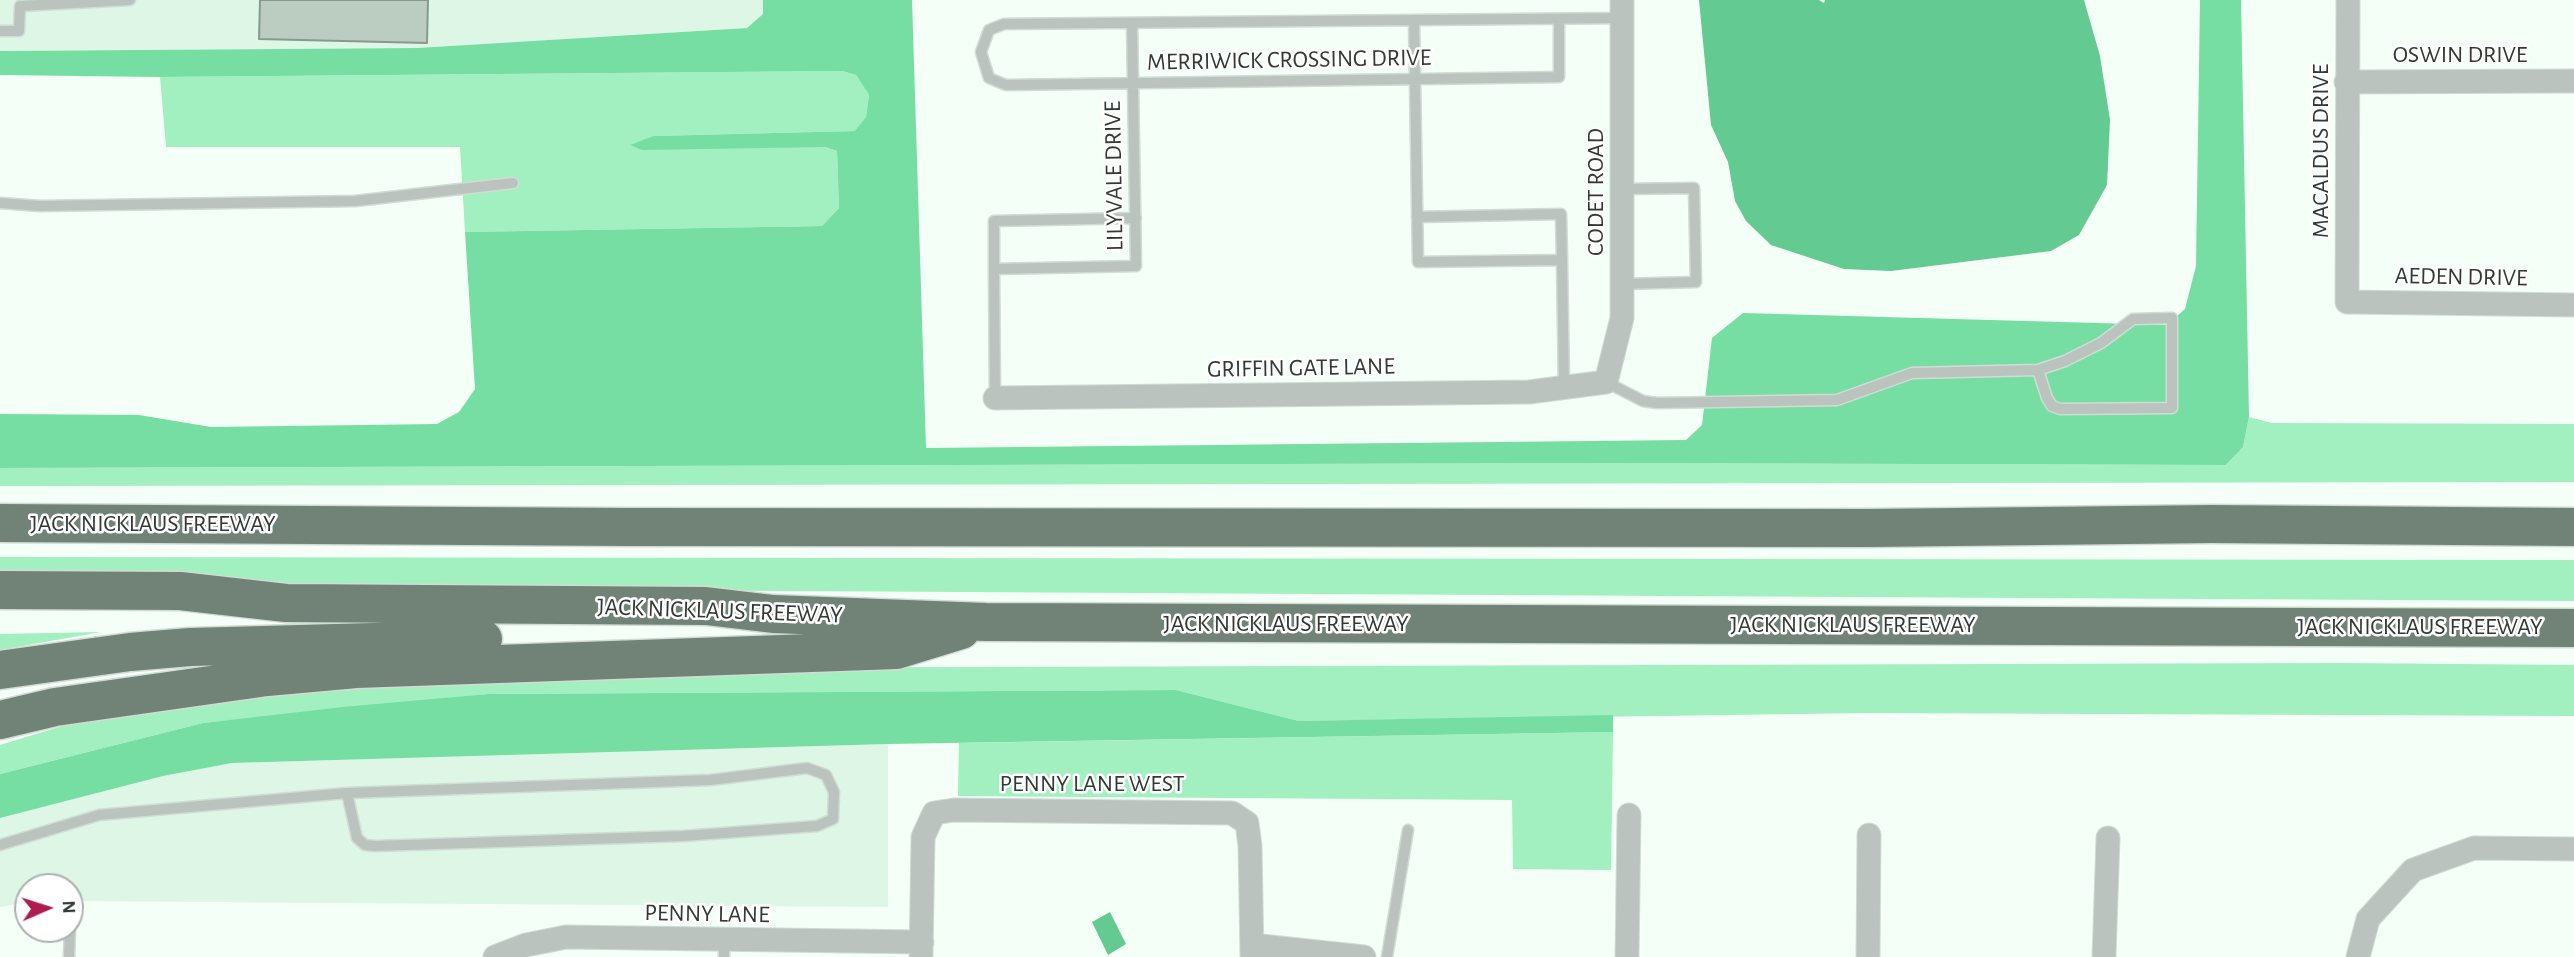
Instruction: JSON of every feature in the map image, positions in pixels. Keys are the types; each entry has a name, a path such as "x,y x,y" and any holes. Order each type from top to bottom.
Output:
{"highway":[{"name":"JACK NICKLAUS FREEWAY","path":"0,523 612,527 1869,528 2212,524 2574,527"},
{"name":"JACK NICKLAUS FREEWAY","path":"0,590 180,591 286,603 706,606 773,614 986,622 2574,628"},
{"path":"0,617 182,615 286,603"},
{"path":"0,670 130,652 202,647 697,635 773,614"},
{"path":"0,720 55,707 173,689 343,670 896,650 986,622"}],"street":[{"name":"MACALDUS DRIVE","path":"2347,302 2348,0"},
{"name":"CODET ROAD","path":"1606,382 1622,318 1622,9"},
{"name":"OSWIN DRIVE","path":"2346,82 2574,81"},
{"name":"AEDEN DRIVE","path":"2347,302 2574,305"},
{"name":"GRIFFIN GATE LANE","path":"995,398 1529,391 1606,382"},
{"name":"PENNY LANE WEST","path":"921,950 923,836 934,813 954,810 1232,813 1247,823 1252,951"},
{"path":"1627,957 1629,815"},
{"path":"1868,957 1869,835"},
{"path":"2104,957 2108,838"},
{"path":"2358,957 2368,919 2413,870 2474,848 2574,849"},
{"name":"PENNY LANE","path":"495,957 526,945 566,937 724,949 921,950"},
{"path":"1252,951 1364,957"}],"lane":[{"path":"0,31 19,31 20,6 130,0"},
{"path":"1132,23 1559,19 1622,9"},
{"name":"MERRIWICK CROSSING DRIVE","path":"1132,23 1004,24 989,30 981,52 989,78 1006,85 1559,77 1559,19"},
{"path":"1414,20 1418,262 1562,260"},
{"name":"LILYVALE DRIVE","path":"994,269 1136,266 1132,23"},
{"path":"0,203 40,206 355,201 513,183"},
{"path":"1622,189 1694,188 1696,282 1622,284"},
{"path":"1417,217 1561,214 1564,387"},
{"path":"995,398 993,221 1136,218"},
{"path":"1606,382 1643,401 1657,403 1837,400 1912,373 2038,370 2065,362 2101,343 2133,319 2172,318 2172,408 2060,409 2052,406 2038,370"},
{"path":"0,845 99,815 347,793 710,780 807,768 826,775 834,792 833,819 817,826 683,836 375,846 365,845 357,838 347,793"},
{"path":"1387,957 1408,830"}],"shaded area":[{"path":"0,0 763,0 763,14 747,28 417,48 0,51"},
{"path":"763,0 912,0 926,448 1686,440 1702,425 1712,338 1743,313 2167,325 2185,309 2196,266 2200,0 2241,0 2249,417 2243,447 2226,465 1606,463 0,468 0,414 139,415 211,427 437,424 459,412 475,389 465,232 822,226 839,208 837,151 825,147 642,150 630,145 653,136 855,131 866,117 869,95 856,75 842,71 160,77 0,75 0,51 417,48 747,28 763,14"},
{"path":"1699,0 1819,0 1824,3 1825,0 2084,0 2100,56 2110,120 2107,185 2079,235 2051,251 1891,271 1844,269 1771,245 1746,221 1735,201 1728,162 1711,125"},
{"path":"842,71 856,75 869,95 866,117 856,131 653,136 631,145 825,147 837,151 839,208 822,226 465,232 460,147 166,147 160,77"},
{"path":"2249,417 2272,423 2574,424 2574,482 0,486 0,468 1606,463 2226,465 2243,447"},
{"path":"0,557 2574,560 2574,601 245,588 0,575"},
{"path":"101,632 0,650 0,634"},
{"path":"2341,663 2574,665 2574,716 1869,713 1299,721 1176,690 488,694 203,723 0,774 0,745 128,706 272,683 637,668"},
{"path":"1176,690 1299,721 1613,715 1613,732 888,744 232,763 163,776 0,818 0,774 203,723 343,707 488,694"},
{"path":"1613,732 1611,870 1513,869 1512,800 958,796 959,743"},
{"path":"888,744 888,907 84,901 84,873 14,873 14,904 0,907 0,818 163,776 232,763"},
{"path":"1110,912 1126,944 1108,955 1092,922"}],"building":[{"path":"260,0 428,0 427,43 259,39"}]}
